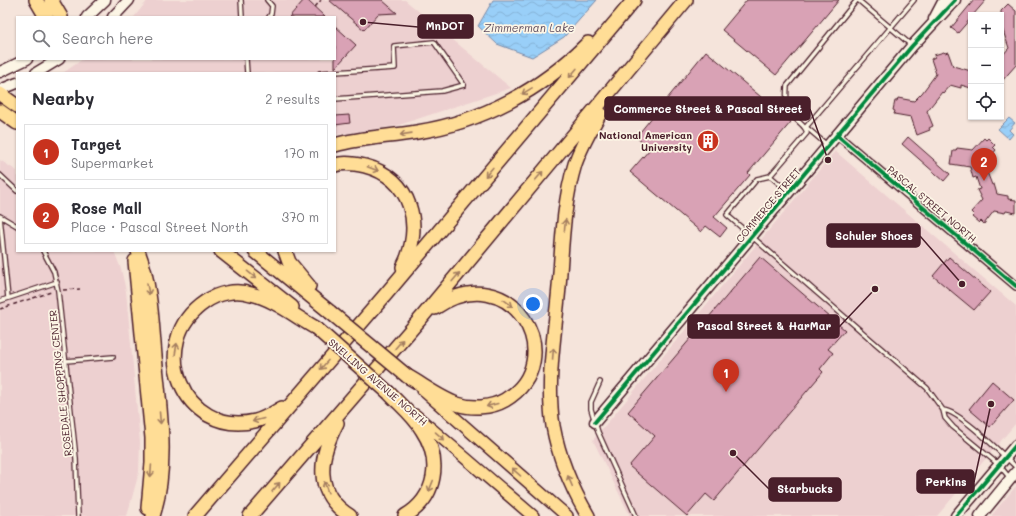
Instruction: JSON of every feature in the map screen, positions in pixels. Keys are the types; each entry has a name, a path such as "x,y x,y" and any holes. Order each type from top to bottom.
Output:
{"highway":[{"path":"36,0 45,16"},
{"path":"51,0 60,16"},
{"path":"336,144 371,137 438,128 476,116 505,104 543,82 561,68 603,28 629,0"},
{"path":"195,516 386,294 634,0"},
{"path":"250,516 422,317 686,0"},
{"path":"588,516 576,494 561,458 553,426 550,396 567,206 575,162 588,133 648,46"},
{"path":"0,94 16,105"},
{"path":"336,165 361,165 381,172 400,188 411,208 414,231 413,243 404,266 386,294"},
{"path":"134,252 152,438 152,462 147,516"},
{"path":"138,252 149,292 163,448 159,491 154,516"},
{"name":"SNELLING AVENUE NORTH","path":"222,252 276,294 389,393"},
{"path":"256,252 407,376 457,404 480,407 502,402 511,396 524,383 532,363 533,345 529,328 514,307 498,297 476,293 456,296 422,317"},
{"path":"285,252 289,262 330,312"},
{"path":"292,402 265,418 255,421 233,423 209,416 196,407 188,398 180,382 175,355 178,338 187,321 200,305 214,297 229,292 251,293 264,298 316,328"},
{"path":"389,393 421,428 427,437 434,458 433,479 430,488 422,501 405,516"},
{"path":"350,516 331,499 324,485 322,468 327,444 336,425 355,395"}],"main road":[{"path":"407,376 567,516"},
{"name":"SNELLING AVENUE NORTH","path":"389,393 533,516"}],"street":[{"path":"88,16 105,0"},
{"path":"114,16 130,0"},
{"name":"COMMERCE STREET","path":"931,24 944,0"},
{"name":"COMMERCE STREET","path":"595,422 912,46 955,0"},
{"path":"0,72 25,60"},
{"path":"38,72 57,60"},
{"path":"0,90 16,83"},
{"name":"PASCAL STREET NORTH","path":"837,135 1016,286"},
{"path":"956,516 1016,445"},
{"path":"980,516 1013,476"}],"lane":[{"path":"241,0 242,16"},
{"path":"267,0 272,6 270,16"},
{"path":"828,146 794,118 786,98 787,86 858,0 912,46"},
{"path":"806,127 914,0"},
{"path":"335,72 395,68 394,46 434,42 464,85 435,91 336,99"},
{"path":"246,60 247,72"},
{"path":"806,127 807,133 770,176 757,179 727,215 927,388 943,410 945,418 953,427 1002,461 1016,467"},
{"path":"0,175 16,190"},
{"path":"770,176 789,192"},
{"path":"0,217 16,225"},
{"path":"0,217 8,298"},
{"name":"ROSEDALE SHOPPING CENTER","path":"43,252 57,282 78,490 78,516"},
{"path":"0,301 57,282"},
{"path":"66,361 113,357"},
{"path":"600,382 591,402 591,408 595,422 636,516"},
{"path":"943,410 951,410 962,419 1002,461 1013,476"}],"path":[{"path":"315,7 321,0"},
{"path":"0,308 58,291 80,289"}],"shaded area":[{"path":"148,0 405,0 511,88 396,126 336,135 336,72 64,72 82,60 336,60 336,16 135,16"},
{"path":"835,151 1016,306 1016,423 937,516 630,516 593,440"},
{"path":"0,160 16,170 16,252 114,252 121,269 126,291 140,442 139,472 127,516 0,516"},
{"path":"1016,486 1016,516 991,516"}],"water":[{"name":"Zimmerman Lake","path":"493,0 597,0 564,37 532,57 497,44 478,26"},
{"path":"1009,118 1015,123 1009,130 1013,134 1009,139 998,129"}],"building":[{"path":"304,0 307,0 324,16 290,16"},
{"path":"329,0 382,0 397,13 378,14 364,30"},
{"path":"747,0 839,0 776,75 722,30"},
{"path":"974,0 986,0 976,12 968,12 968,21 958,33 951,28"},
{"path":"1008,4 1016,11 1016,65 1004,79 1004,54 1009,48 1004,34 1004,12 1001,11"},
{"path":"336,27 356,45 335,68 336,60"},
{"name":"National American University","path":"706,51 791,122 748,173 750,175 714,217 727,228 720,237 706,226 701,232 630,172 650,149 636,137"},
{"path":"948,52 953,66 968,70 968,87 961,85 961,88 950,85 943,93 942,92 927,111 933,126 929,128 930,130 917,135 911,117 894,114 895,111 893,110 895,101 897,101 898,98 914,101 922,93 936,74 931,59 935,57 934,55"},
{"path":"349,115 350,123 336,125 336,116"},
{"path":"908,137 950,174 944,181 902,144"},
{"path":"984,138 986,140 988,138 995,145 993,147 996,150 986,162 989,172 987,172 992,185 994,184 997,194 1008,196 1008,199 1016,200 1016,213 994,211 984,224 981,221 979,223 972,217 974,215 971,212 982,200 977,190 980,189 976,177 973,178 970,167 951,164 953,151 956,151 957,148 973,150"},
{"path":"760,257 845,330 828,349 833,353 820,369 823,372 714,501 706,494 687,516 629,466 655,436 628,412"},
{"path":"949,257 990,292 974,310 933,276"},
{"path":"992,381 1014,400 990,427 969,409"}],"cycle path":[{"path":"595,422 912,46 955,0"},
{"path":"837,135 1016,286"},
{"path":"956,516 1016,445"}],"place":[{"name":"MnDOT","path":"363,22"},
{"name":"National American University","path":"708,141"},
{"name":"Commerce Street & Pascal Street","path":"828,160"},
{"name":"Rose Mall","path":"984,181"},
{"name":"Schuler Shoes","path":"962,284"},
{"name":"Pascal Street & HarMar","path":"875,289"},
{"name":"Target","path":"726,392"},
{"name":"Perkins","path":"991,404"},
{"name":"Starbucks","path":"733,453"}]}
